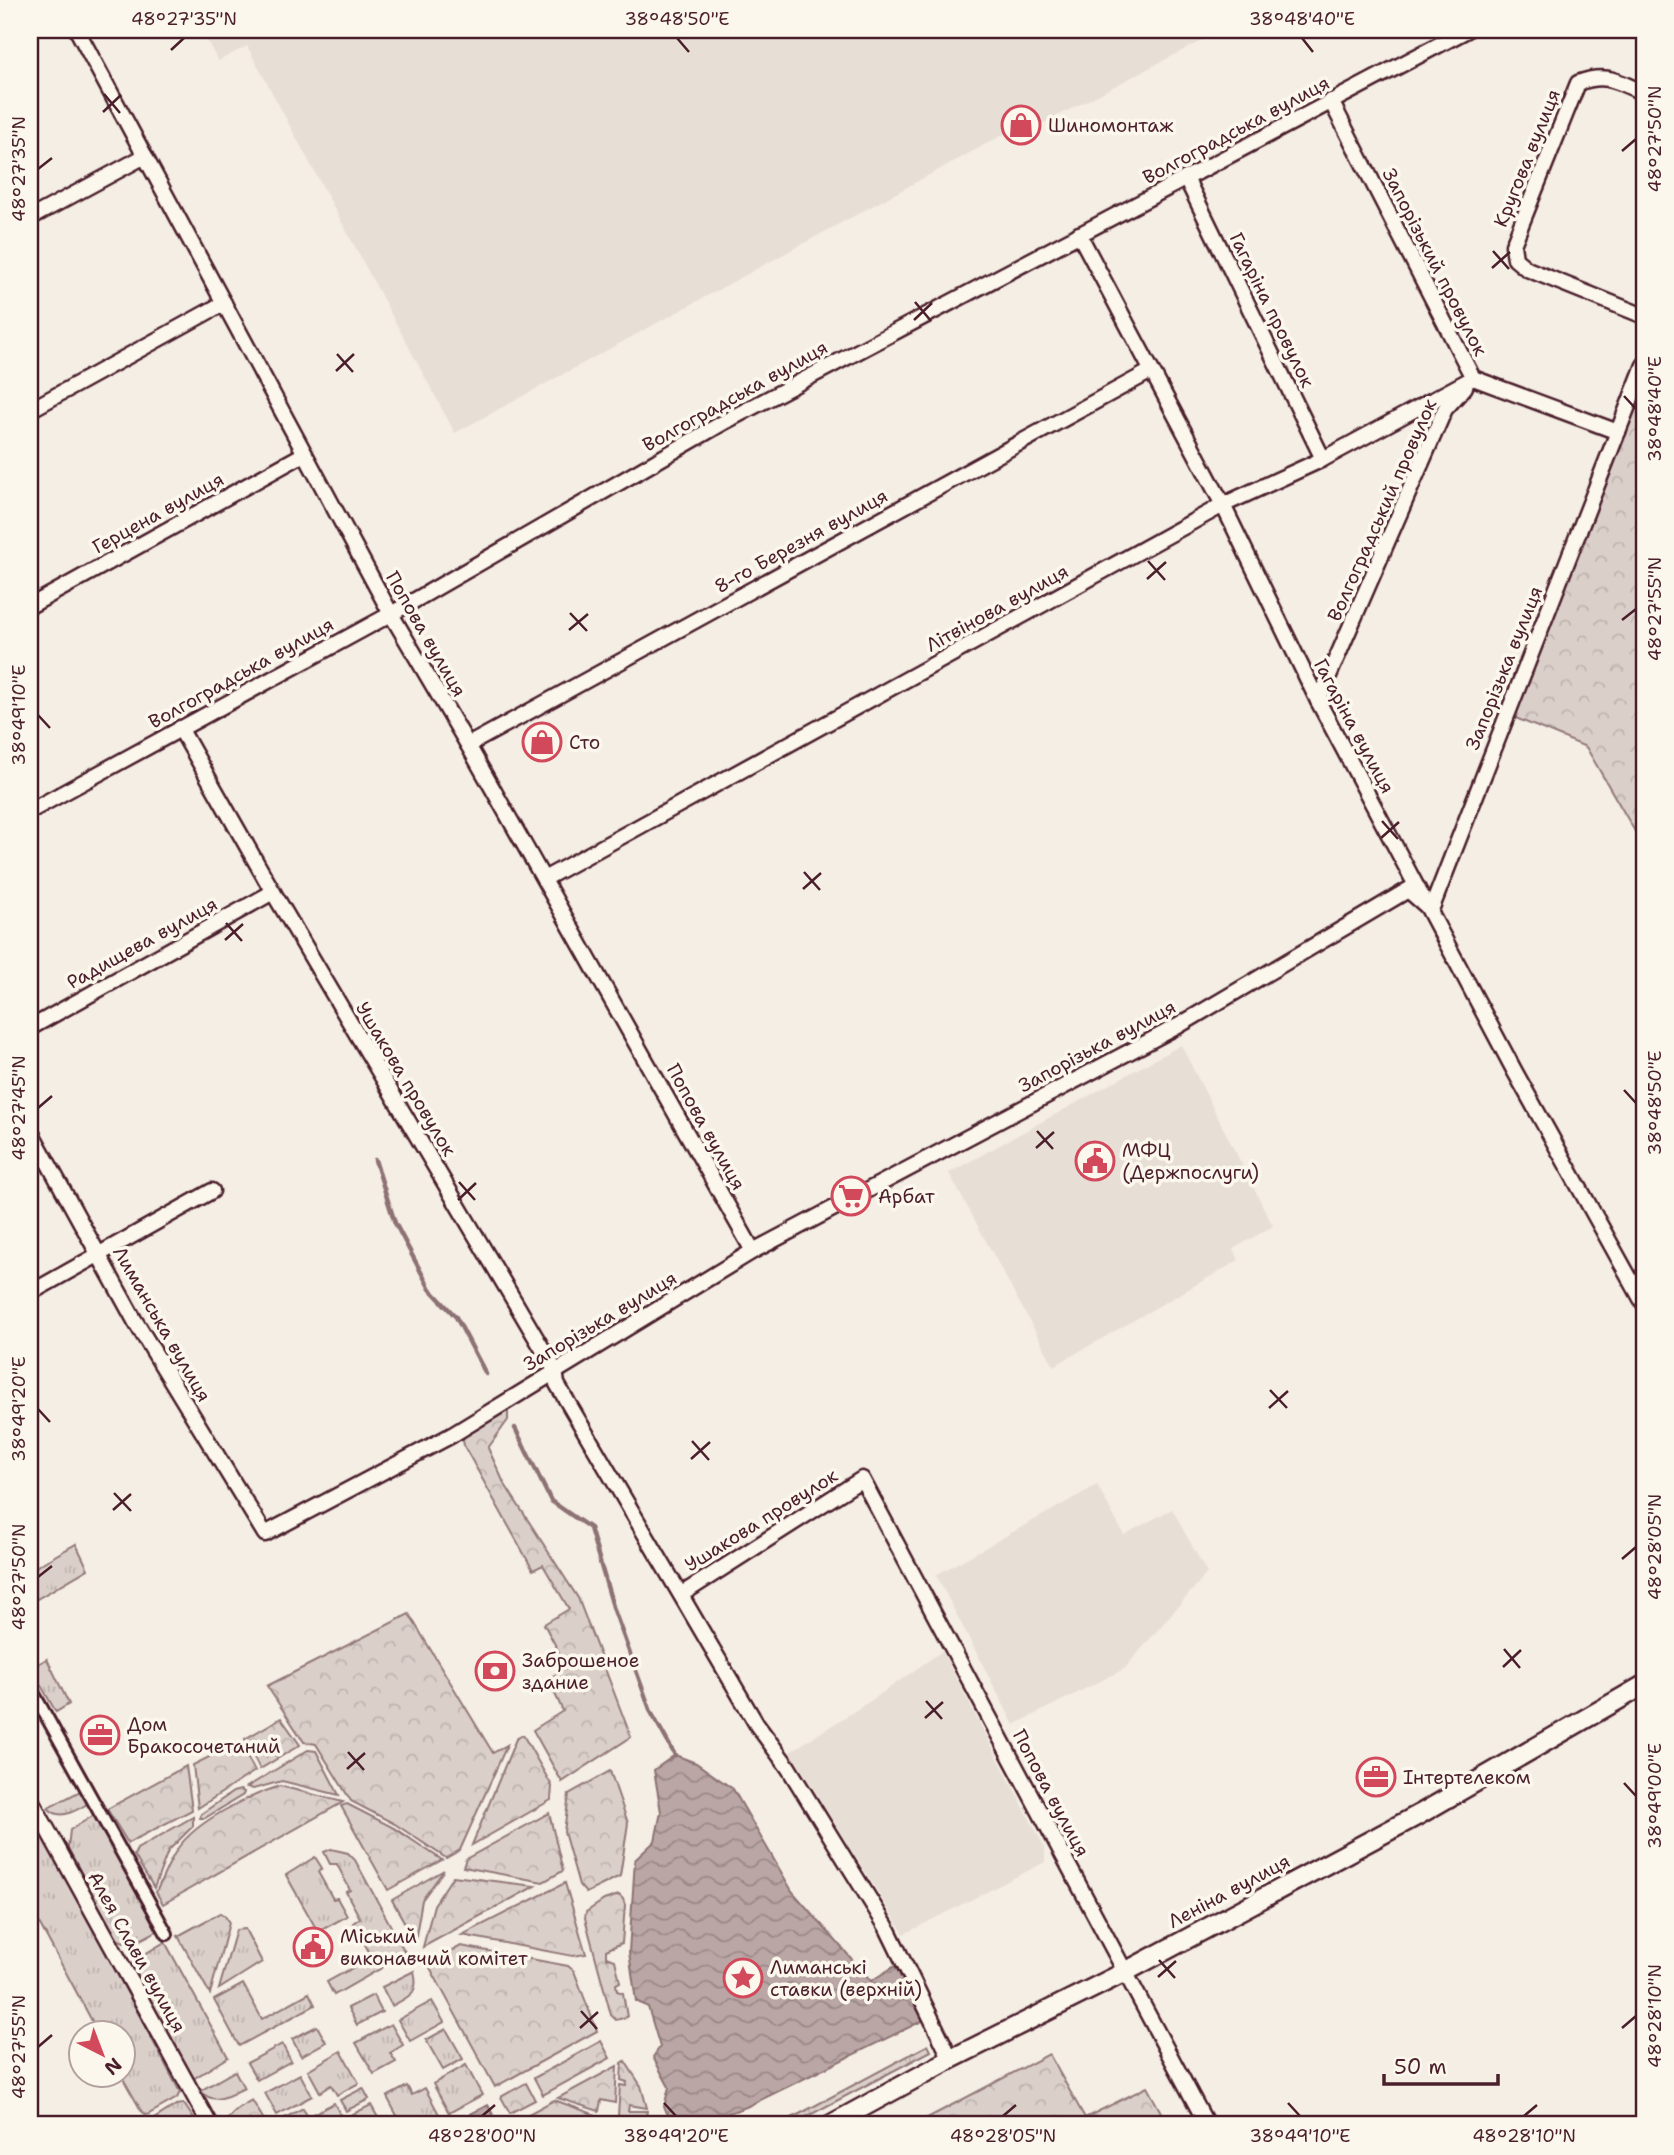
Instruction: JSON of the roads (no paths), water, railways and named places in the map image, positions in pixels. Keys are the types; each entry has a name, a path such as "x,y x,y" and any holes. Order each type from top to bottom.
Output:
{"street":[{"name":"Попова вулиця","path":"77,30 391,614 468,745 753,1251"},
{"name":"Волгоградська вулиця","path":"30,811 391,614 726,421 1467,30"},
{"name":"Кругова вулиця","path":"1644,93 1608,78 1594,77 1578,83 1513,245 1515,259 1527,270 1644,316"},
{"name":"Запорізький провулок","path":"1331,101 1473,378 1618,432"},
{"path":"30,218 145,156"},
{"name":"Гагаріна провулок","path":"1186,178 1322,459"},
{"name":"Гагаріна вулиця","path":"1079,234 1223,505 1318,701 1515,1072 1644,1304"},
{"path":"30,410 224,303"},
{"name":"Запорізька вулиця","path":"265,1534 452,1435 753,1251 1178,1026 1408,890 1431,910 1644,365"},
{"name":"8-го Березня вулиця","path":"468,745 1152,371"},
{"name":"Літвінова вулиця","path":"544,880 1223,505 1322,459 1473,378"},
{"name":"Волгоградський провулок","path":"1318,701 1445,408 1473,378"},
{"name":"Герцена вулиця","path":"30,606 304,454"},
{"name":"Ушакова провулок","path":"180,728 273,892 555,1370 557,1384 682,1594 714,1654 757,1726 788,1768 886,1926 951,2059"},
{"name":"Радищева вулиця","path":"30,1028 273,892"},
{"name":"Лиманська вулиця","path":"30,1130 135,1321 265,1534"},
{"path":"30,1293 212,1191"},
{"name":"Попова вулиця","path":"862,1479 1208,2125"},
{"name":"Ушакова провулок","path":"682,1594 862,1479"},
{"name":"Леніна вулиця","path":"830,2125 951,2059 1125,1972 1420,1814 1644,1685"},
{"path":"30,1687 167,1934"},
{"name":"Алея Слави вулиця","path":"30,1798 210,2125"}],"water":[{"path":"675,1755 696,1763 733,1789 792,1891 871,1981 895,1966 924,2020 746,2107 709,2120 683,2125 671,2121 664,2107 669,2087 653,2057 660,2047 648,2007 636,2001 629,1952 635,1860 655,1841 661,1812 654,1770"},
{"path":"488,2105 497,2122 492,2125 476,2125 470,2114"}],"waterway":[{"path":"375,1160 395,1223 430,1289 456,1317 486,1374"},
{"path":"515,1428 551,1501 590,1528 614,1610 651,1712 675,1755"}],"place":[{"name":"Шиномонтаж","path":"1021,125"},
{"name":"Сто","path":"542,742"},
{"name":"МФЦ (Держпослуги)","path":"1095,1161"},
{"name":"Арбат","path":"851,1196"},
{"name":"Заброшеное здание","path":"495,1671"},
{"name":"Дом Бракосочетаний","path":"100,1735"},
{"name":"Інтертелеком","path":"1376,1777"},
{"name":"Міський виконавчий комітет","path":"313,1947"},
{"name":"Лиманські ставки (верхній)","path":"743,1978"}]}
